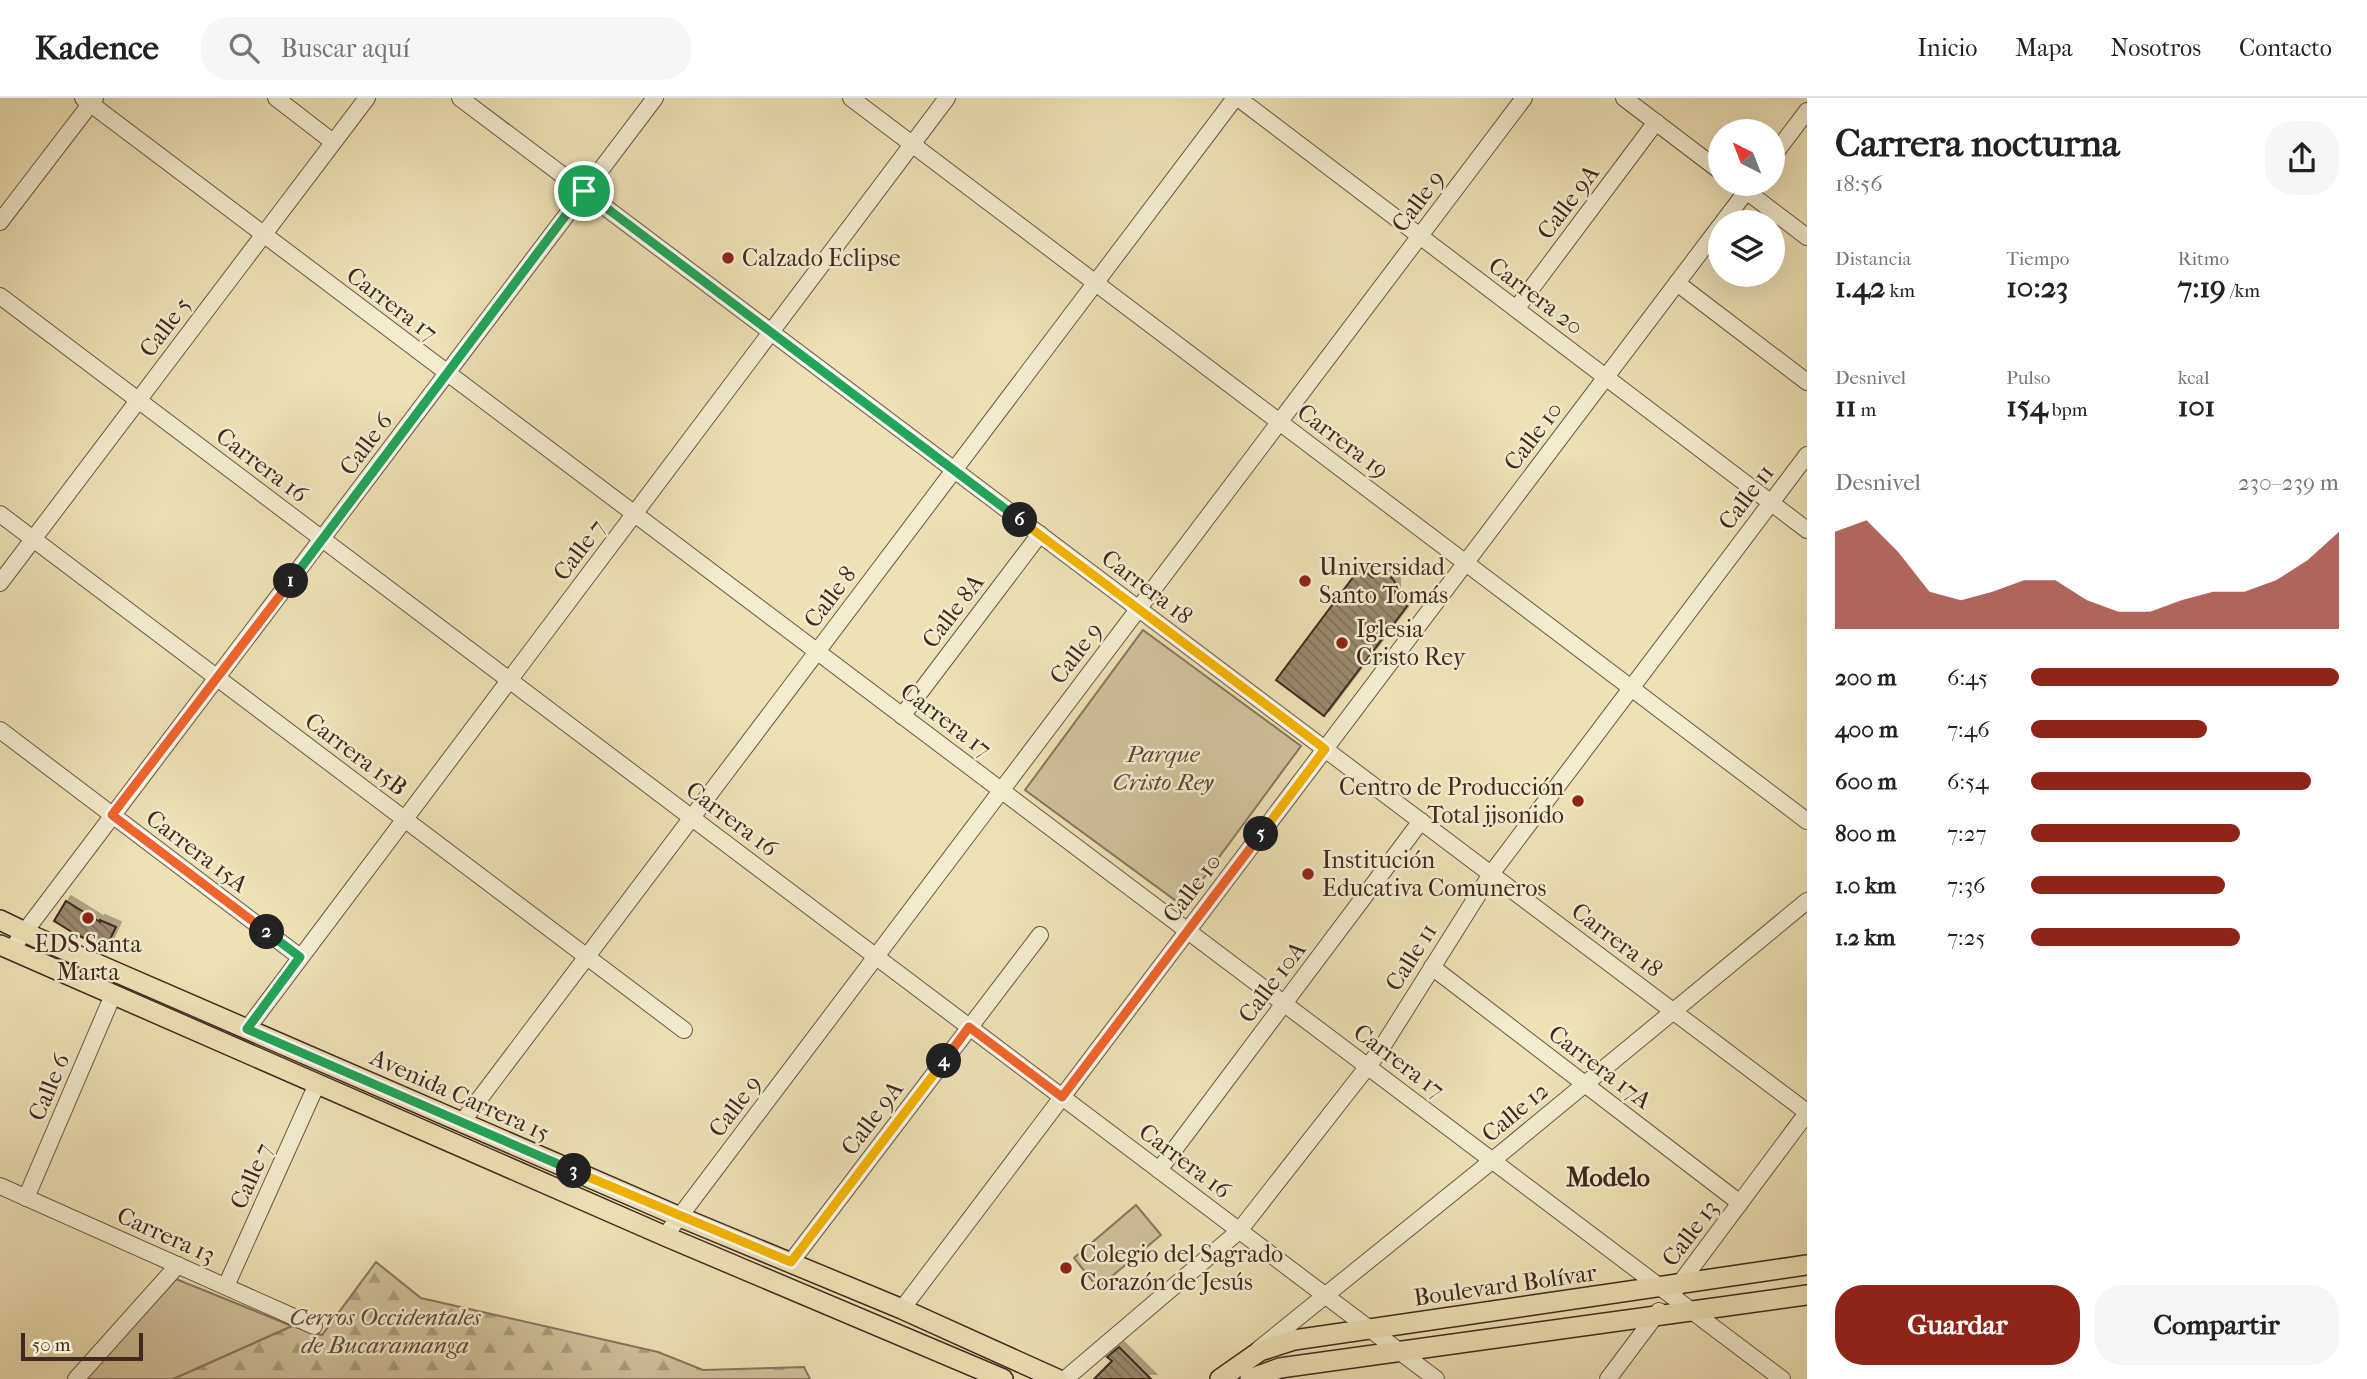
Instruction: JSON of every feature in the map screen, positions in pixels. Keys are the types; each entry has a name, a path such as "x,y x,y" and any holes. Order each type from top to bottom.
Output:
{"main road":[{"name":"Avenida Carrera 15","path":"0,920 680,1217 902,1309 1056,1379"},
{"name":"Avenida Carrera 15","path":"5,947 665,1236 1003,1379"},
{"name":"Boulevard Bolívar","path":"1220,1379 1251,1355 1294,1340 1670,1289 1807,1265"},
{"path":"1250,1379 1280,1368 1807,1295"}],"street":[{"path":"276,98 333,142"},
{"name":"Calle 5","path":"0,583 366,98"},
{"name":"Carrera 18","path":"460,98 1807,1113"},
{"name":"Calle 6","path":"5,947 24,932 655,98"},
{"name":"Carrera 19","path":"851,98 1807,821"},
{"name":"Calle 7","path":"247,1029 947,98"},
{"name":"Carrera 20","path":"1236,98 1807,530"},
{"name":"Calle 8","path":"462,1122 1236,98"},
{"name":"Calle 9","path":"665,1236 1524,98"},
{"path":"1623,98 1708,162"},
{"path":"0,222 89,100"},
{"name":"Carrera 17","path":"89,100 263,235 1001,791 1493,1160 1670,1289 1691,1311 1782,1379"},
{"path":"1785,140 1807,111"},
{"name":"Calle 9A","path":"1516,309 1656,122"},
{"path":"1757,196 1807,237"},
{"name":"Calle 10","path":"902,1309 1708,242"},
{"path":"1677,283 1807,382"},
{"name":"Carrera 16","path":"0,296 1436,1379"},
{"name":"Calle 11","path":"1065,1379 1239,1231 1368,1066 1491,874 1807,455"},
{"name":"Carrera 15B","path":"0,514 684,1030"},
{"name":"Calle 8A","path":"902,716 1040,534"},
{"name":"Carrera 15A","path":"0,730 300,957"},
{"name":"Calle 10A","path":"1159,1170 1421,821"},
{"name":"Calle 12","path":"1251,1355 1807,901"},
{"name":"Calle 9A","path":"791,1262 1040,935"},
{"name":"Carrera 17A","path":"1432,967 1740,1203"},
{"name":"Calle 6","path":"9,1194 113,995"},
{"name":"Calle 7","path":"226,1286 317,1084"},
{"name":"Calle 13","path":"1608,1379 1656,1316 1670,1289 1740,1203 1807,1113"},
{"name":"Carrera 13","path":"9,1194 314,1326"},
{"path":"76,1379 178,1265"}],"green space":[{"name":"Parque Cristo Rey","path":"1143,630 1301,746 1183,906 1025,790"},
{"path":"1136,1205 1161,1235 1098,1288 1074,1258"},
{"name":"Cerros Occidentales de Bucaramanga","path":"376,1262 421,1298 658,1352 703,1370 804,1367 810,1379 173,1379 292,1326 322,1335"},
{"path":"176,1279 292,1326 173,1379 84,1379"}],"building":[{"name":"Iglesia Cristo Rey","path":"1360,568 1372,577 1382,574 1390,576 1395,582 1395,595 1408,605 1324,716 1276,680"},
{"path":"66,901 100,922 116,927 106,948 54,921"},
{"path":"1119,1347 1151,1379 1094,1379 1112,1361 1107,1357"}],"place":[{"name":"Calzado Eclipse","path":"728,258"},
{"name":"Universidad Santo Tomás","path":"1305,581"},
{"name":"Iglesia Cristo Rey","path":"1342,643"},
{"name":"Centro de Producción Total jjsonido","path":"1578,801"},
{"name":"Institución Educativa Comuneros","path":"1308,874"},
{"name":"EDS Santa Marta","path":"88,918"},
{"name":"Colegio del Sagrado Corazón de Jesús","path":"1066,1268"}],"district":[{"name":"Modelo","path":"1608,1177"}],"route":[{"path":"584,191 1325,749 1062,1097 969,1027 791,1262 680,1217 247,1029 300,957 112,815 584,191"}]}
